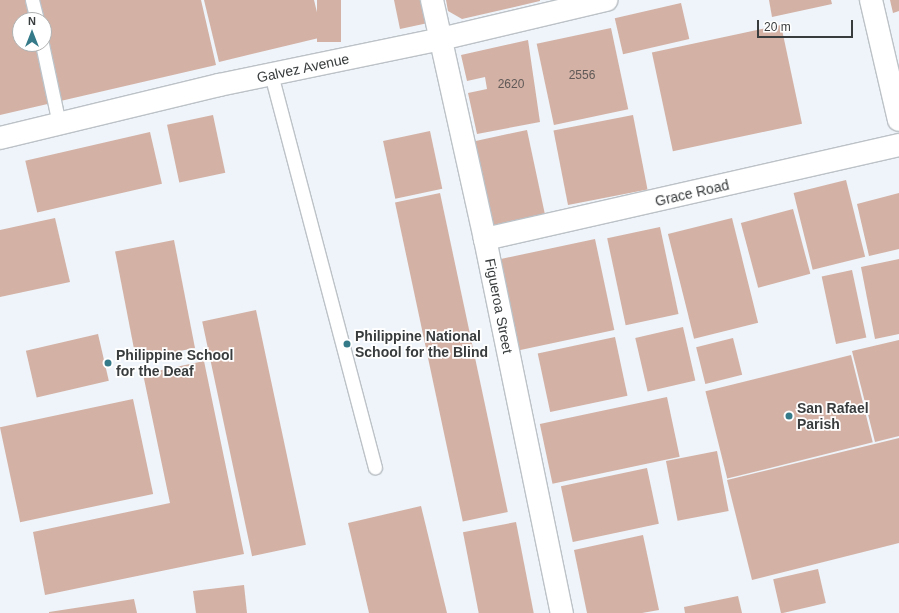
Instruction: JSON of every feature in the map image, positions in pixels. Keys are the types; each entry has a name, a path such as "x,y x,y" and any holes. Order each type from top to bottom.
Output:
{"street":[{"name":"Figueroa Street","path":"432,0 485,239 562,613"},
{"name":"Galvez Avenue","path":"0,138 271,74 441,39 606,0"},
{"path":"871,0 899,120"},
{"name":"Grace Road","path":"485,239 899,145"}],"lane":[{"path":"32,0 35,12"},
{"path":"44,52 59,124"},
{"path":"271,74 376,468"}],"building":[{"path":"0,0 201,0 216,65 0,115"},
{"path":"204,0 314,0 323,37 219,62"},
{"path":"317,0 341,0 341,42 317,42"},
{"path":"394,0 422,0 428,23 400,29"},
{"path":"446,0 540,1 462,19 448,11"},
{"path":"769,0 831,0 832,4 772,17"},
{"path":"890,0 899,0 899,11 893,13"},
{"path":"681,3 689,39 623,54 615,18"},
{"path":"781,25 802,124 673,151 652,52"},
{"path":"611,28 628,109 554,125 537,44"},
{"path":"528,40 540,122 477,134 468,93 487,89 485,77 467,81 461,55"},
{"path":"213,115 225,173 179,182 167,125"},
{"path":"633,115 648,190 568,205 553,130"},
{"path":"527,130 545,216 491,228 472,142"},
{"path":"430,131 442,189 395,199 383,141"},
{"path":"150,132 162,184 37,212 25,161"},
{"path":"846,180 865,257 813,270 794,193"},
{"path":"440,193 508,512 463,521 395,203"},
{"path":"899,193 899,249 869,256 857,204"},
{"path":"793,209 810,274 758,288 741,223"},
{"path":"55,218 70,282 0,297 0,230"},
{"path":"732,218 758,323 694,339 668,234"},
{"path":"660,227 679,314 626,325 607,238"},
{"path":"595,239 614,330 515,351 495,260"},
{"path":"174,240 195,348 136,359 115,251"},
{"path":"899,259 899,334 875,339 861,267"},
{"path":"852,270 866,337 836,344 822,276"},
{"path":"256,310 306,545 252,556 202,321"},
{"path":"683,327 695,381 648,392 635,338"},
{"path":"98,334 109,381 37,397 26,351"},
{"path":"615,337 627,396 550,412 538,353"},
{"path":"733,338 742,375 705,384 696,347"},
{"path":"899,340 899,436 875,442 852,351"},
{"name":"San Rafael Parish","path":"851,355 873,442 727,479 705,391"},
{"path":"204,361 244,554 45,595 33,532 170,503 143,374"},
{"path":"667,397 680,457 553,484 540,424"},
{"path":"133,399 153,494 20,522 0,427"},
{"path":"899,438 899,543 752,580 727,480"},
{"path":"717,451 729,511 678,521 666,461"},
{"path":"647,468 659,524 573,542 561,486"},
{"path":"421,506 447,613 369,613 348,523"},
{"path":"516,522 534,613 479,613 463,532"},
{"path":"643,535 659,610 642,613 587,613 574,550"},
{"path":"818,569 826,603 781,613 773,579"},
{"path":"244,585 247,613 196,613 193,591"},
{"path":"738,596 742,613 685,613 684,607"},
{"path":"134,599 137,613 49,613 49,612"}],"place":[{"name":"Philippine National School for the Blind","path":"347,344"},
{"name":"Philippine School for the Deaf","path":"108,363"},
{"name":"San Rafael Parish","path":"789,416"}]}
